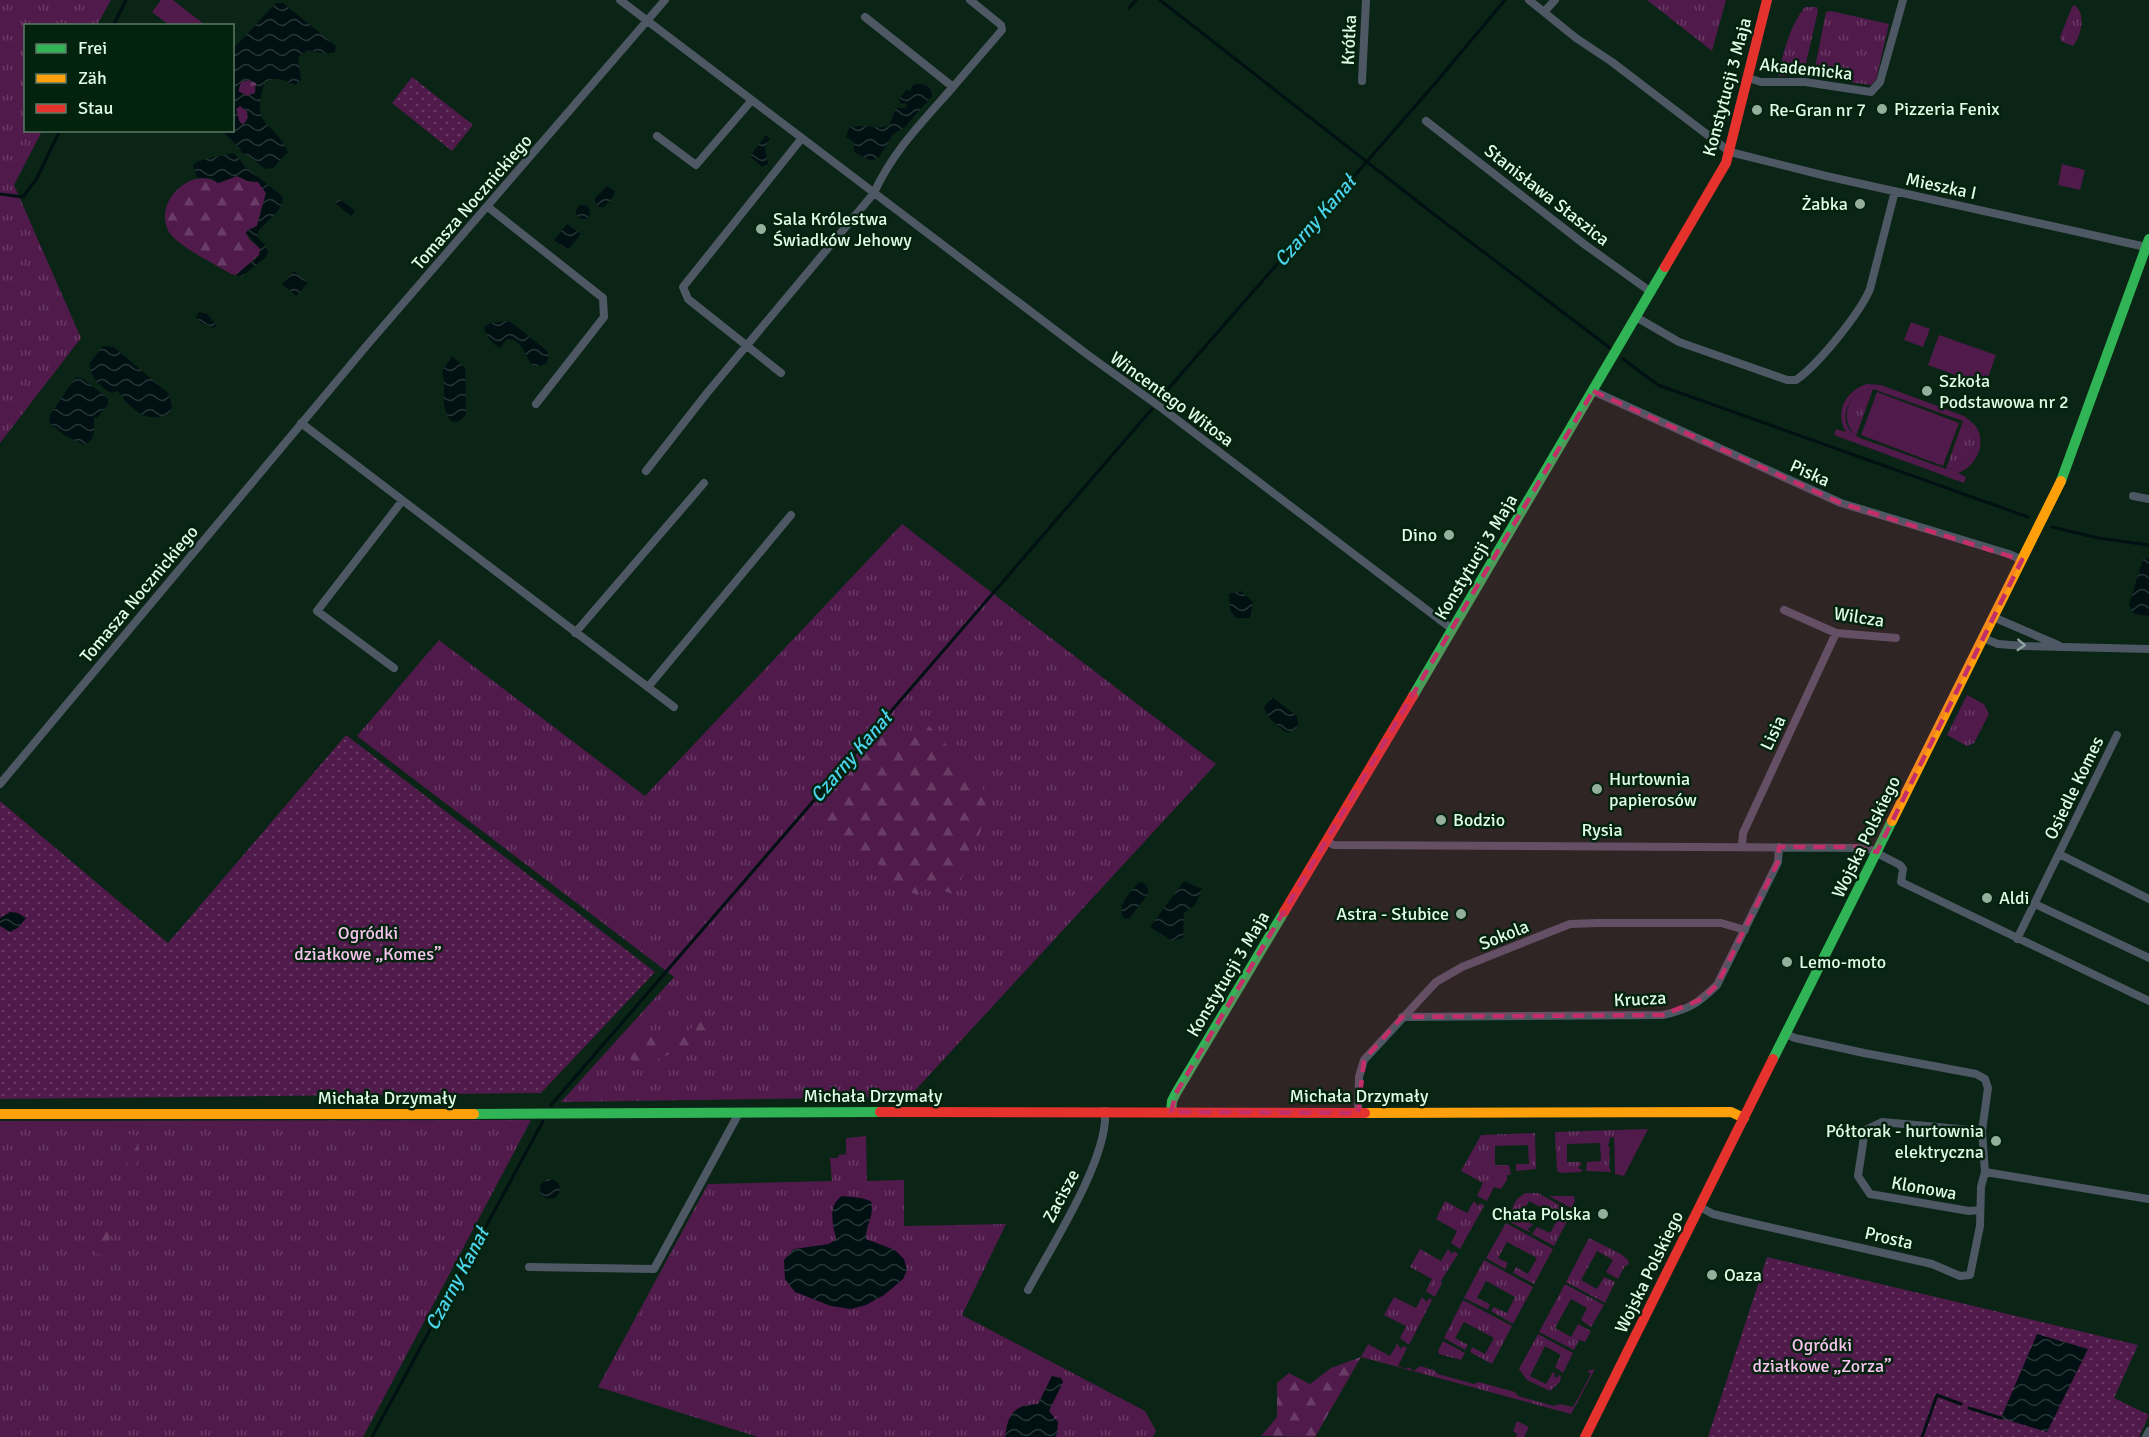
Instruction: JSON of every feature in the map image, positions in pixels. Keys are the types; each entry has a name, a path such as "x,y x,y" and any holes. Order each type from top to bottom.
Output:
{"street":[{"name":"Wincentego Witosa","path":"620,0 1452,629"},
{"name":"Tomasza Nocznickiego","path":"0,784 301,423 664,0"},
{"path":"646,471 746,346 874,193 882,176 906,141 1002,30 1001,25 970,0"},
{"name":"Krótka","path":"1362,81 1366,0"},
{"path":"1529,0 1731,152"},
{"path":"1544,12 1555,0"},
{"name":"Konstytucji 3 Maja","path":"1171,1112 1172,1101 1176,1093 1593,391 1731,152 1767,0"},
{"name":"Akademicka","path":"1748,78 1761,82 1805,82 1871,92 1880,82 1903,0"},
{"path":"865,17 953,87"},
{"path":"657,136 696,165 752,100"},
{"name":"Stanisława Staszica","path":"1426,121 1651,292"},
{"path":"781,373 688,299 683,287 802,138"},
{"name":"Mieszka I","path":"1731,152 1895,191 2148,241"},
{"path":"1636,317 1679,342 1787,380 1796,380 1834,341 1864,304 1870,289 1895,191"},
{"path":"488,207 603,298 604,317 536,404"},
{"name":"Wojska Polskiego","path":"1585,1437 2062,478 2148,241"},
{"name":"Piska","path":"1593,391 1841,503 2022,560"},
{"path":"301,423 674,707"},
{"path":"575,633 704,483"},
{"path":"2133,496 2149,499"},
{"path":"394,668 317,611 402,501"},
{"path":"648,687 791,516"},
{"name":"Wilcza","path":"1784,610 1836,633 1896,638"},
{"path":"1993,617 2060,645"},
{"name":"Lisia","path":"1742,846 1743,833 1836,633"},
{"path":"1983,638 1998,644 2149,649"},
{"name":"Osiedle Komes","path":"2017,939 2117,735"},
{"name":"Rysia","path":"1326,842 1334,845 1855,847 1877,852"},
{"name":"Krucza","path":"1402,1017 1664,1015 1687,1009 1717,985 1778,862 1779,847"},
{"path":"1877,852 1904,869 1901,882 2149,1001"},
{"name":"Osiedle Komes","path":"2059,854 2149,899"},
{"path":"2035,904 2149,958"},
{"name":"Sokola","path":"1358,1113 1359,1077 1364,1060 1436,982 1462,967 1570,924 1598,922 1721,924 1745,930"},
{"path":"1786,1034 1864,1053 1976,1074 1985,1079 1988,1088 1982,1131 1985,1172 2149,1199"},
{"name":"Zacisze","path":"1028,1290 1092,1172 1106,1124 1105,1111"},
{"name":"Michała Drzymały","path":"0,1114 1704,1111 1731,1112 1744,1118"},
{"path":"529,1267 654,1269 739,1113"},
{"name":"Klonowa","path":"1980,1210 1969,1211 1870,1194 1858,1176 1865,1130 1882,1122 1982,1131"},
{"name":"Prosta","path":"1700,1207 1713,1214 1932,1264 1960,1276 1970,1275 1980,1226 1985,1172"},
{"path":"2146,1437 2149,1431"}],"highlighted area":[{"path":"1593,391 1841,503 2022,560 1877,852 1855,847 1779,847 1778,862 1745,930 1717,985 1702,999 1663,1015 1402,1017 1364,1060 1358,1113 1171,1112 1176,1093"}],"green space":[{"path":"0,0 111,0 98,24 24,24 24,132 41,132 14,185 81,338 0,443"},
{"path":"161,0 173,0 204,24 168,24 152,12"},
{"path":"1647,0 1726,0 1712,51"},
{"path":"1660,0 1686,0 1678,12"},
{"path":"2074,5 2082,19 2073,46 2061,41 2060,37"},
{"path":"1805,7 1817,7 1818,11 1806,63 1794,74 1778,76 1791,31"},
{"path":"1831,11 1889,24 1876,80 1871,85 1813,77 1826,12"},
{"path":"412,77 473,125 452,151 392,103"},
{"path":"249,80 256,83 255,93 247,96 238,91 241,82"},
{"path":"240,106 247,111 248,118 243,125 239,121 236,109"},
{"path":"2062,164 2085,170 2080,190 2058,185"},
{"path":"237,176 258,182 266,193 257,226 246,233 250,240 261,249 259,255 236,275 180,243 169,232 165,221 170,199 187,183 197,179 208,179 218,183"},
{"path":"1911,322 1930,329 1923,347 1904,340"},
{"path":"1939,335 1996,355 1985,386 1928,365"},
{"path":"1867,384 1881,385 1964,416 1972,422 1978,430 1980,443 1973,462 1958,473 1966,477 1964,483 1834,435 1836,429 1846,432 1841,417 1844,403 1853,391","holes":["1873,389 1963,421 1974,436 1974,451 1963,464 1946,469 1858,437 1849,428 1846,413 1852,399 1865,390"]},
{"path":"1873,389 1856,436 1848,422 1848,406 1857,394"},
{"path":"1877,392 1959,423 1943,466 1861,435"},
{"path":"1963,421 1974,436 1974,451 1963,464 1946,469"},
{"path":"902,524 1216,764 909,1097 561,1102 674,977 357,736 439,640 645,796"},
{"path":"1967,695 1984,704 1989,714 1974,743 1967,746 1947,735"},
{"path":"927,724 981,783 990,807 955,895 924,883 918,895 894,887 893,870 844,851 840,831 814,812 886,732 901,746"},
{"name":"Ogródki działkowe „Komes”","path":"346,735 655,972 541,1093 0,1099 0,801 168,943"},
{"path":"715,1017 716,1027 690,1053 668,1055 640,1066 628,1058 628,1044 645,1035 686,1032 701,1021"},
{"path":"531,1120 363,1437 0,1437 0,1121"},
{"path":"1648,1129 1624,1176 1615,1174 1614,1130"},
{"path":"1614,1130 1614,1137 1610,1138 1608,1147 1610,1147 1611,1172 1586,1171 1587,1162 1601,1161 1600,1143 1567,1144 1567,1162 1581,1162 1579,1169 1583,1169 1581,1172 1561,1173 1557,1171 1555,1132"},
{"path":"1535,1133 1536,1169 1516,1171 1516,1164 1529,1164 1528,1145 1495,1146 1495,1165 1509,1165 1511,1175 1507,1175 1507,1180 1501,1189 1494,1187 1487,1201 1477,1196 1483,1183 1461,1171 1481,1135"},
{"path":"131,1134 138,1139 139,1151 134,1170 128,1169 123,1150 124,1142"},
{"path":"866,1136 867,1181 904,1180 904,1226 1006,1224 962,1315 1145,1411 1156,1431 1153,1437 758,1437 598,1387 708,1184 832,1181 830,1158 838,1158 839,1155 846,1154 846,1138"},
{"path":"1525,1193 1538,1193 1572,1212 1554,1246 1532,1234 1537,1227 1550,1233 1559,1217 1529,1201 1520,1217 1533,1225 1527,1229 1529,1232 1508,1221 1507,1218 1517,1199"},
{"path":"1549,1196 1574,1196 1575,1201 1571,1208"},
{"path":"1445,1201 1467,1213 1474,1201 1478,1206 1480,1203 1484,1206 1460,1249 1451,1243 1457,1231 1436,1219"},
{"path":"104,1223 111,1226 109,1244 103,1255 97,1254 95,1245 97,1229"},
{"path":"1506,1223 1553,1249 1534,1284 1513,1273 1516,1267 1528,1274 1537,1258 1507,1242 1498,1258 1508,1263 1505,1269 1486,1258"},
{"path":"1589,1238 1621,1254 1629,1264 1625,1266 1618,1279 1606,1272 1613,1260 1597,1251 1581,1280 1597,1289 1604,1277 1615,1282 1605,1303 1566,1282"},
{"path":"1420,1249 1441,1261 1448,1249 1452,1254 1454,1251 1458,1254 1441,1281 1435,1297 1426,1291 1432,1279 1410,1267"},
{"name":"Ogródki działkowe „Zorza”","path":"1767,1257 2138,1345 2114,1398 2149,1415 2139,1437 1708,1437"},
{"path":"1484,1260 1533,1287 1513,1324 1491,1311 1494,1307 1507,1313 1515,1297 1486,1281 1477,1298 1490,1304 1488,1310 1464,1298"},
{"path":"1565,1284 1604,1305 1591,1327 1581,1320 1587,1308 1571,1299 1555,1328 1571,1337 1578,1324 1591,1331 1585,1342 1579,1340 1574,1350 1539,1332"},
{"path":"1394,1297 1416,1308 1422,1297 1427,1302 1429,1298 1432,1300 1409,1345 1400,1338 1406,1326 1384,1315"},
{"path":"1463,1300 1512,1326 1492,1364 1470,1352 1472,1347 1485,1354 1494,1338 1464,1322 1455,1338 1468,1345 1465,1350 1444,1338"},
{"path":"1538,1334 1573,1353 1563,1373 1555,1367 1561,1355 1545,1346 1530,1376 1546,1384 1553,1372 1557,1378 1561,1376 1560,1382 1550,1391 1527,1380 1519,1369"},
{"path":"1443,1341 1465,1353 1461,1360 1439,1354 1438,1351"},
{"path":"1368,1344 1390,1356 1397,1344 1401,1349 1403,1346 1407,1348 1398,1366 1406,1369 1408,1367 1414,1371 1420,1366 1434,1370 1438,1374 1474,1384 1479,1382 1554,1406 1560,1404 1573,1407 1591,1374 1587,1371 1595,1369 1571,1414 1361,1357"},
{"path":"1361,1357 1315,1437 1261,1436 1277,1417 1277,1383 1289,1373 1310,1384 1331,1368"},
{"path":"1517,1421 1529,1427 1524,1437 1516,1437 1517,1434 1513,1431"}],"water":[{"path":"276,3 283,3 336,46 335,52 326,54 308,50 298,57 301,80 295,85 276,79 264,83 260,109 262,117 288,152 273,168 265,169 241,152 240,148 223,132 234,132 234,48","holes":["249,80 256,83 255,93 247,96 238,91 241,82","240,106 247,111 248,118 243,125 239,121 236,109"]},
{"path":"913,85 928,87 932,96 905,127 893,134 880,156 872,161 854,152 854,142 846,137 849,128 889,126 896,108 906,108 907,104 900,103 899,99 906,90 910,91"},
{"path":"766,135 770,139 765,149 768,164 762,167 750,156"},
{"path":"233,153 243,165 283,197 280,208 258,232 257,237 268,252 266,257 241,277 236,275 259,256 260,249 246,233 257,226 266,193 258,182 237,176 218,183 211,178 197,178 193,165 198,161"},
{"path":"607,186 615,191 613,197 604,207 599,207 595,203 595,198"},
{"path":"339,198 355,211 351,216 335,203"},
{"path":"583,205 588,207 590,212 588,217 583,219 578,217 576,212 578,207"},
{"path":"567,224 581,234 568,250 554,240"},
{"path":"294,271 308,283 296,296 282,284"},
{"path":"199,312 207,314 217,326 212,328 202,324 196,317"},
{"path":"504,321 511,322 546,350 549,355 547,363 540,366 532,365 520,345 512,340 507,339 500,348 492,342 484,327"},
{"path":"103,346 114,347 169,394 172,407 170,413 158,417 141,414 125,401 119,392 112,393 100,385 94,378 89,364"},
{"path":"452,356 465,368 466,415 458,422 451,421 444,403 442,372"},
{"path":"76,377 82,378 108,398 108,404 98,417 94,418 93,437 85,445 64,435 49,422 50,415"},
{"path":"2149,558 2149,616 2134,614 2129,605 2143,559"},
{"path":"1241,591 1253,602 1250,618 1236,618 1230,610 1229,594"},
{"path":"1272,697 1297,716 1296,729 1287,733 1271,720 1264,708"},
{"path":"1184,881 1202,889 1195,905 1184,913 1183,938 1172,941 1150,927"},
{"path":"1139,882 1144,883 1148,894 1129,919 1124,918 1121,909 1123,904"},
{"path":"10,912 18,913 26,918 19,927 10,932 0,926 0,918"},
{"path":"550,1179 557,1182 560,1189 557,1196 550,1199 543,1196 540,1189 543,1182"},
{"path":"842,1196 871,1201 872,1211 866,1239 895,1250 904,1259 907,1270 903,1279 884,1295 866,1305 851,1309 831,1306 795,1292 785,1279 784,1260 794,1249 829,1244 836,1239 833,1210 837,1200"},
{"path":"2037,1334 2088,1349 2047,1432 2001,1418"},
{"path":"1052,1376 1061,1378 1063,1382 1049,1411 1058,1422 1055,1437 1005,1437 1013,1412 1023,1406 1038,1404"}],"waterway":[{"path":"114,24 126,0"},
{"path":"1129,8 1136,0"},
{"path":"1160,0 1431,212 1610,348"},
{"name":"Czarny Kanał","path":"1161,397 1432,87 1505,0"},
{"path":"0,194 23,197 37,178 59,132"},
{"path":"1623,359 1658,385 2028,517"},
{"name":"Czarny Kanał","path":"551,1105 1152,409"},
{"path":"2052,527 2098,538 2149,545"},
{"name":"Czarny Kanał","path":"372,1437 543,1121"},
{"path":"1922,1437 1937,1395 1961,1404"},
{"path":"1969,1408 2001,1418"}],"traffic: fast":[{"path":"2061,481 2149,239"},
{"path":"1413,696 1665,267"},
{"path":"1773,1059 1892,821"},
{"path":"1171,1112 1172,1101 1176,1093 1284,912"},
{"path":"474,1114 880,1112"}],"traffic: slow":[{"path":"1892,821 2061,481"},
{"path":"1365,1113 1731,1112 1744,1118"},
{"path":"0,1114 474,1114"}],"traffic: jam":[{"path":"1665,267 1726,163 1767,0"},
{"path":"1284,912 1413,696"},
{"path":"1585,1437 1773,1059"},
{"path":"880,1112 1365,1113"}],"place":[{"name":"Pizzeria Fenix","path":"1882,109"},
{"name":"Re-Gran nr 7","path":"1757,110"},
{"name":"Żabka","path":"1860,204"},
{"name":"Sala Królestwa Świadków Jehowy","path":"761,229"},
{"name":"Szkoła Podstawowa nr 2","path":"1927,391"},
{"name":"Dino","path":"1449,535"},
{"name":"Hurtownia papierosów","path":"1597,789"},
{"name":"Bodzio","path":"1441,820"},
{"name":"Aldi","path":"1987,898"},
{"name":"Astra - Słubice","path":"1461,914"},
{"name":"Lemo-moto","path":"1787,962"},
{"name":"Półtorak - hurtownia elektryczna","path":"1996,1141"},
{"name":"Chata Polska","path":"1603,1214"},
{"name":"Oaza","path":"1712,1275"}]}
